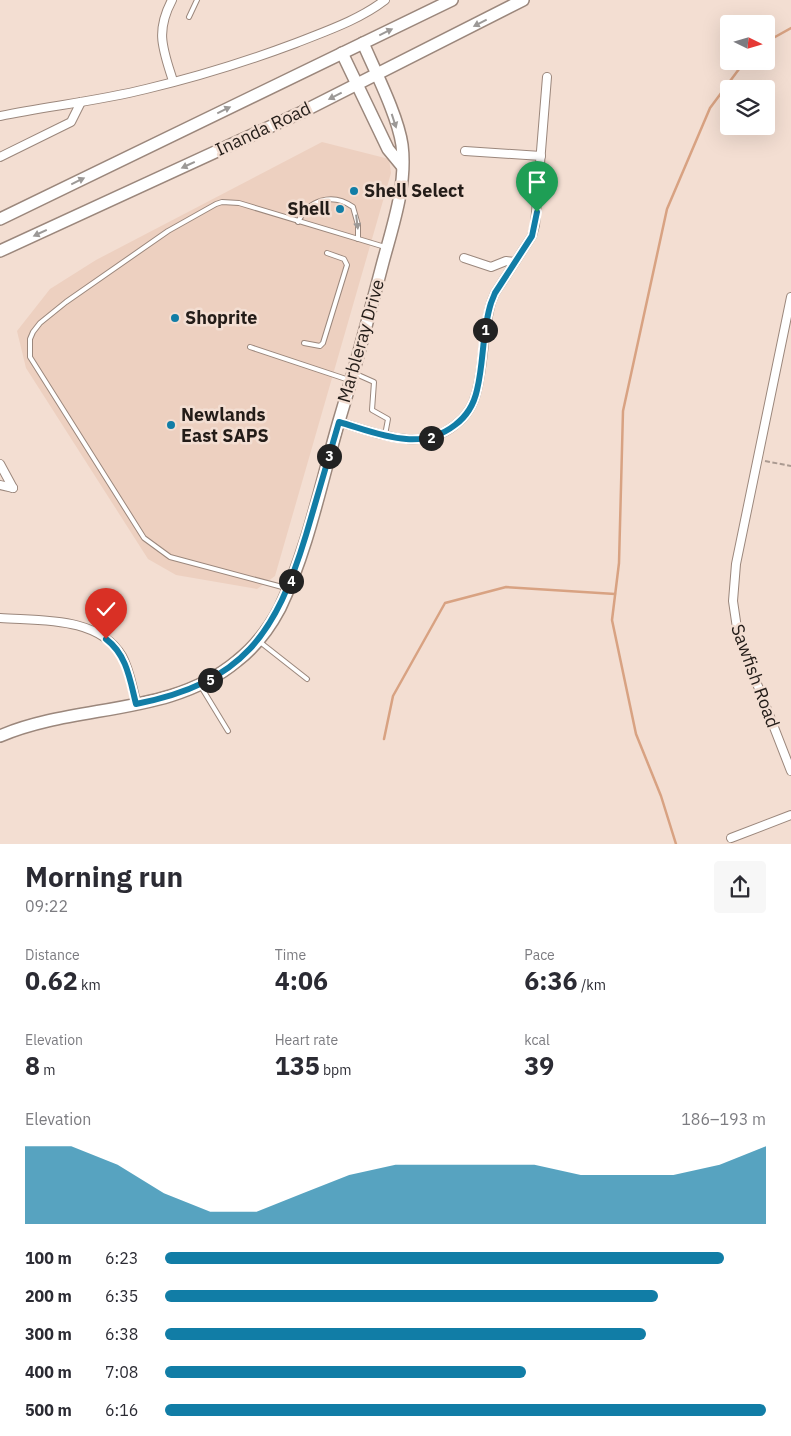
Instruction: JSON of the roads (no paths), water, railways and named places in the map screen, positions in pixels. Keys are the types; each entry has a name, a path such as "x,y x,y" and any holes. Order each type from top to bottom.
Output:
{"main road":[{"name":"Inanda Road","path":"0,219 452,0"},
{"name":"Inanda Road","path":"0,251 377,75 523,0"},
{"name":"Marbleray Drive","path":"0,736 47,720 166,698 200,685 238,661 258,641 272,622 288,588 339,422 387,248 400,193 402,145 377,75 363,43"},
{"path":"342,53 388,149 402,166"}],"street":[{"path":"172,0 162,24 162,45 173,81"},
{"path":"0,116 81,102 173,81 278,50 373,10 385,0"},
{"path":"339,422 411,440 433,437 447,431 466,414 477,392 491,303 495,293 532,236 535,225 547,77"},
{"path":"0,157 68,124 76,115 81,102"},
{"path":"465,151 541,156"},
{"path":"464,258 488,267 506,261 515,262"},
{"name":"Sawfish Road","path":"791,297 736,564 733,593 735,619 748,664 791,771"},
{"path":"0,464 13,488 0,485"},
{"path":"0,618 66,623 94,631 111,642 122,655 136,704"},
{"path":"731,838 791,815"}],"lane":[{"path":"189,17 197,0"},
{"path":"298,222 301,214 318,201 328,198 336,200 353,207 358,225 358,239"},
{"path":"288,588 170,557 144,538 132,522 99,464 30,357 29,349 33,332 40,322 168,231 222,202 239,203 387,248"},
{"path":"304,343 320,346 323,343 347,265 344,259 327,253"},
{"path":"250,347 374,382 372,410 388,419 385,435"},
{"path":"258,641 306,678"},
{"path":"200,685 228,731"}],"waterway":[{"path":"775,37 791,28"},
{"path":"676,844 661,796 636,734 612,620 619,563 623,411 667,209 710,108 738,70"},
{"path":"384,739 393,696 445,603 506,587 615,594"}],"place":[{"name":"Shell Select","path":"354,191"},
{"name":"Shell","path":"340,209"},
{"name":"Shoprite","path":"175,318"},
{"name":"Newlands East SAPS","path":"171,425"}]}
